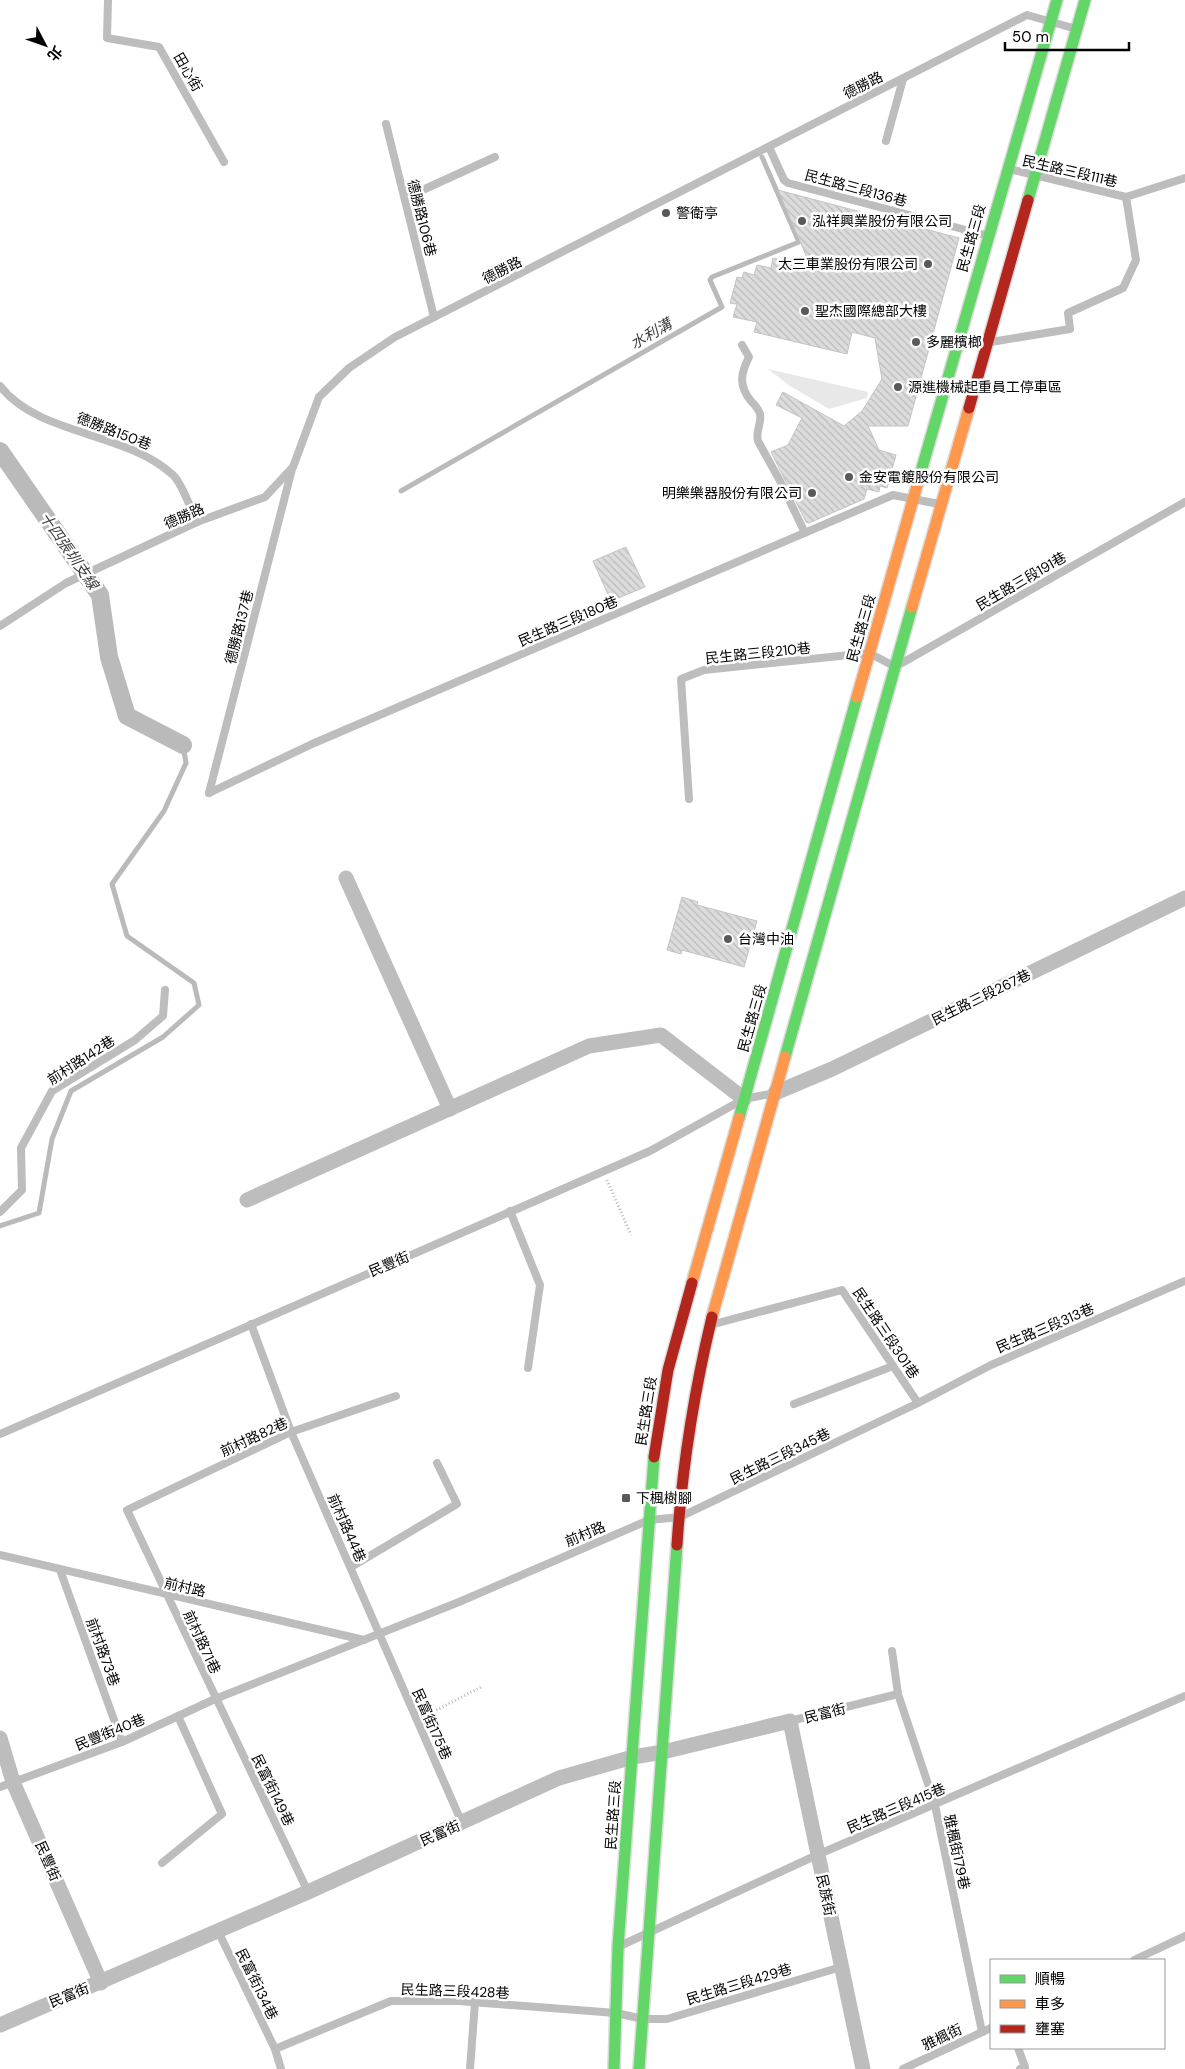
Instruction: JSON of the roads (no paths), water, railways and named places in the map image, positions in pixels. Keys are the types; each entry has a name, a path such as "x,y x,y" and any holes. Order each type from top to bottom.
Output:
{"main road":[{"name":"民生路三段","path":"614,2069 618,1947 649,1520 657,1433 668,1370 987,236 1057,0"},
{"path":"639,2069 647,1932 687,1439 710,1325 1085,0"}],"street":[{"path":"346,878 450,1109"},
{"name":"民生路三段267巷","path":"775,1093 832,1070 1185,898"},
{"path":"247,1200 589,1046 661,1035 744,1099"},
{"name":"民富街","path":"0,2025 308,1892 559,1778 633,1756 663,1752 790,1721"},
{"name":"民族街","path":"790,1721 862,2069"},
{"name":"民豐街","path":"0,1738 6,1785 101,1982"}],"lane":[{"name":"田心街","path":"108,0 107,38 159,47 224,162"},
{"name":"德勝路","path":"0,625 66,583 197,522 264,497 293,467 319,396 349,368 395,337 1027,15 1076,29"},
{"path":"886,141 903,79"},
{"name":"德勝路106巷","path":"386,124 434,318"},
{"name":"民生路三段136巷","path":"769,147 784,180 788,183 987,236"},
{"path":"405,198 495,157"},
{"name":"民生路三段111巷","path":"1007,168 1126,197 1185,178"},
{"path":"987,343 1070,329 1068,313 1124,288 1136,260 1126,197"},
{"path":"742,345 749,357 742,372 741,380 744,391 757,407 760,416 756,435 758,441 805,532"},
{"name":"德勝路150巷","path":"0,386 28,412 151,459 174,476 197,522"},
{"name":"德勝路137巷","path":"209,792 293,467"},
{"name":"民生路三段180巷","path":"209,792 312,744 893,495 941,504"},
{"name":"民生路三段191巷","path":"895,667 1185,502"},
{"path":"869,653 895,667"},
{"name":"民生路三段210巷","path":"689,799 680,679 704,670 869,653"},
{"name":"前村路142巷","path":"0,1212 22,1190 21,1148 52,1091 135,1040 163,1016 165,990"},
{"name":"民豐街","path":"0,1434 650,1150 744,1099 775,1093"},
{"path":"510,1212 540,1285 528,1368"},
{"name":"民生路三段313巷","path":"918,1403 991,1365 1185,1281"},
{"name":"民生路三段301巷","path":"710,1325 842,1290 918,1403"},
{"name":"前村路44巷","path":"251,1324 292,1432 380,1634"},
{"path":"794,1404 893,1366"},
{"name":"前村路82巷","path":"127,1510 292,1432 396,1396"},
{"name":"民生路三段345巷","path":"649,1520 680,1517 918,1403"},
{"path":"351,1567 457,1504 437,1463"},
{"name":"前村路71巷","path":"127,1510 215,1699"},
{"name":"前村路","path":"215,1699 380,1634 649,1520"},
{"name":"前村路","path":"0,1555 167,1596 364,1640"},
{"name":"前村路73巷","path":"60,1570 122,1742"},
{"name":"民富街175巷","path":"380,1634 462,1823"},
{"name":"雅楓街179巷","path":"892,1652 898,1694 935,1805 982,2032"},
{"name":"民富街","path":"790,1721 898,1694"},
{"name":"民生路三段415巷","path":"618,1947 817,1855 1185,1696"},
{"name":"民豐街40巷","path":"6,1785 122,1742 215,1699"},
{"name":"民富街149巷","path":"215,1699 308,1892"},
{"path":"162,1863 222,1814 178,1716"},
{"name":"民富街134巷","path":"218,1930 275,2049 281,2069"},
{"path":"1136,1959 1185,1936"},
{"name":"民生路三段429巷","path":"643,2019 667,2019 841,1967"},
{"name":"民生路三段428巷","path":"275,2049 391,2001 475,2002 616,2013 643,2019"},
{"path":"470,2069 475,2002"},
{"name":"雅楓街","path":"903,2069 990,2028"},
{"path":"1018,2049 1025,2067 1020,2069"}],"waterway":[{"name":"水利溝","path":"401,491 722,307 710,280 712,277 799,242 762,157"},
{"name":"十四張圳支線","path":"0,451 100,595 109,657 127,716 183,745"},
{"path":"0,1226 39,1213 52,1139 71,1091 163,1037 199,1005 194,983 127,936 112,884 164,811 186,763 183,745"}],"place":[{"name":"警衛亭","path":"666,213"},
{"name":"泓祥興業股份有限公司","path":"802,221"},
{"name":"太三車業股份有限公司","path":"928,264"},
{"name":"聖杰國際總部大樓","path":"805,311"},
{"name":"多麗檳榔","path":"916,342"},
{"name":"源進機械起重員工停車區","path":"898,387"},
{"name":"金安電鍍股份有限公司","path":"849,477"},
{"name":"明樂樂器股份有限公司","path":"812,493"},
{"name":"台灣中油","path":"728,939"},
{"name":"下楓樹腳","path":"626,1498"}]}
